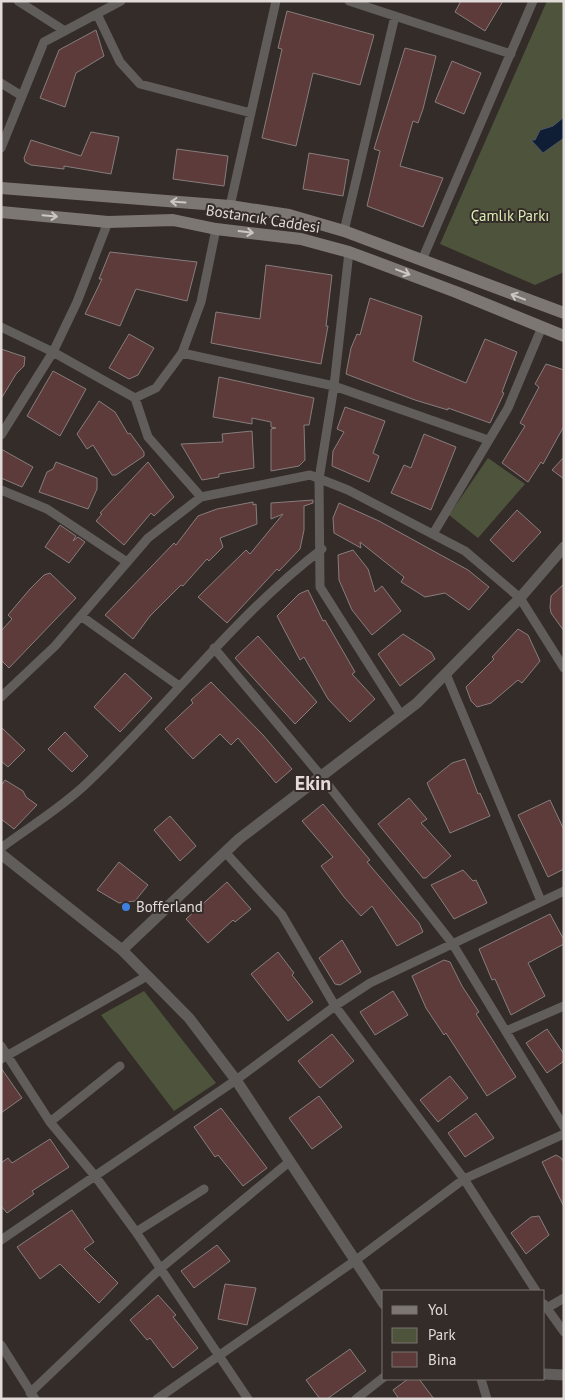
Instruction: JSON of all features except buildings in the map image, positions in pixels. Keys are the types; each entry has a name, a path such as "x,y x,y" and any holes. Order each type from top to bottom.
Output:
{"main road":[{"name":"Bostancık Caddesi","path":"1,188 230,206 288,215 344,231 562,310"},
{"name":"Bostancık Caddesi","path":"1,212 108,222 173,220 216,229 301,239 350,252 564,336"}],"street":[{"path":"18,1 65,31"},
{"path":"1,148 44,42 121,1"},
{"path":"230,206 276,1"},
{"path":"349,1 511,54"},
{"path":"422,260 533,1"},
{"path":"97,14 120,62 140,84 251,113"},
{"path":"344,231 395,16"},
{"path":"1,83 22,96"},
{"path":"1,435 53,352 77,302 108,222"},
{"path":"135,398 156,388 182,353 201,302 216,229"},
{"path":"350,252 334,386 319,478 322,549 320,587 401,715"},
{"path":"1,327 53,352 135,398 148,437 201,497"},
{"path":"433,534 508,408 542,328"},
{"path":"182,353 334,386 488,440"},
{"path":"1,697 55,646 148,538 201,497 310,475 348,490 465,550 520,598 564,668"},
{"path":"1,490 47,509 127,562"},
{"path":"122,950 239,840 417,703 520,598 564,547"},
{"path":"1,848 85,785 214,648 288,576 322,549"},
{"path":"81,616 179,686"},
{"path":"214,648 321,776 452,943 564,1127"},
{"path":"446,674 541,901"},
{"path":"225,852 282,915 334,1006 464,1179 535,1290"},
{"path":"1,854 122,950 189,1018 236,1080 382,1301"},
{"path":"1,1240 236,1080 334,1006 370,983 564,891"},
{"path":"4,1057 147,976"},
{"path":"506,1031 564,1006"},
{"path":"1,1046 4,1057 50,1122 95,1176 136,1232 221,1356 248,1399"},
{"path":"50,1122 120,1066"},
{"path":"157,1399 356,1260 464,1179 564,1134"},
{"path":"1,1345 33,1396 161,1268 289,1162"},
{"path":"136,1232 204,1189"},
{"path":"564,1298 545,1306 564,1332"},
{"path":"545,1374 564,1375"},
{"path":"356,1399 382,1379"},
{"path":"481,1380 487,1399"}],"green space":[{"name":"Çamlık Parkı","path":"547,1 564,1 564,272 535,285 440,244"},
{"path":"488,458 525,484 478,538 449,515"},
{"path":"144,991 216,1083 174,1111 101,1015"}],"water":[{"path":"564,117 564,138 543,153 531,140 535,140 540,130 553,126"}],"place":[{"name":"Bofferland","path":"126,907"}],"district":[{"name":"Ekin","path":"313,783"}]}
